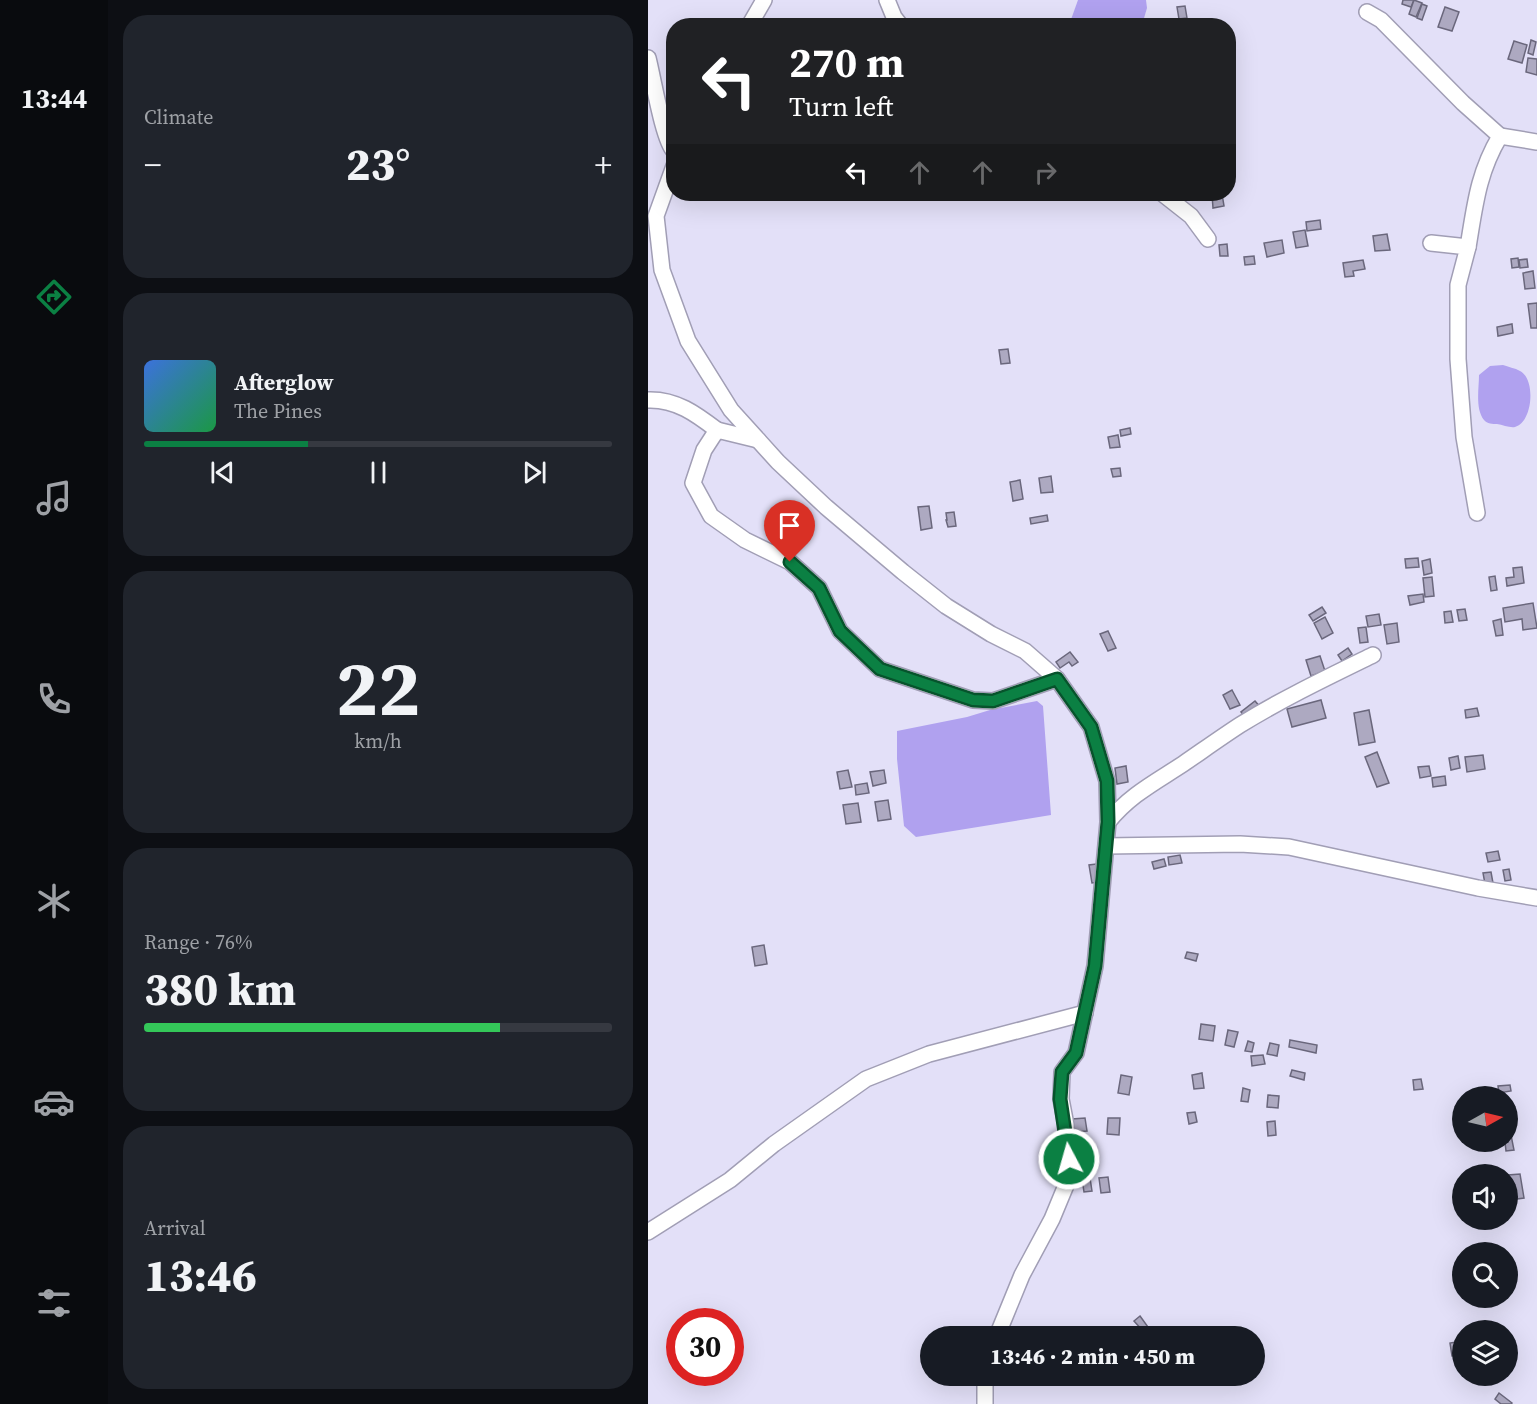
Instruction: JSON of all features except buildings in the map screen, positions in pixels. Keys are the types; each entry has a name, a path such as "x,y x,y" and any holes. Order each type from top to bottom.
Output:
{"street":[{"path":"754,18 764,0"},
{"path":"887,0 895,18"},
{"path":"1367,12 1381,20 1463,103 1500,136 1537,142"},
{"path":"648,58 666,133"},
{"path":"1477,513 1464,437 1458,359 1458,285 1468,247 1476,195 1488,156 1500,136"},
{"path":"666,185 652,219 662,270 688,341 731,410 826,507 946,606 1025,651 1057,679 1091,727 1107,781 1108,822 1095,966 1076,1053 1062,1072 1060,1099 1067,1136 1069,1178 1052,1219 1022,1275 1001,1326"},
{"path":"1172,201 1191,216 1208,239"},
{"path":"1431,243 1468,247"},
{"path":"648,400 658,400 690,410 717,430 758,440"},
{"path":"717,430 704,450 693,483 711,516 745,540 790,562 819,588 840,631 880,669 973,700 993,701 1057,679"},
{"path":"1108,822 1121,805 1137,792 1240,725 1373,655"},
{"path":"1106,846 1240,844 1289,847 1478,888 1537,898"},
{"path":"648,1232 730,1180 774,1144 866,1079 928,1054 1085,1013"},
{"path":"985,1386 985,1404"}],"shaded area":[{"path":"1078,0 1146,0 1147,8 1144,18 1072,18"},
{"path":"1503,365 1525,375 1530,391 1526,417 1515,427 1490,424 1484,420 1479,410 1479,375 1490,366"},
{"path":"1037,701 1043,706 1051,815 916,837 904,826 897,759 897,731"}],"route":[{"path":"790,562 819,588 840,631 880,669 973,700 993,701 1057,679 1091,727 1107,781 1108,822 1095,966 1076,1053 1062,1072 1060,1099 1066,1125 1069,1159"}]}
